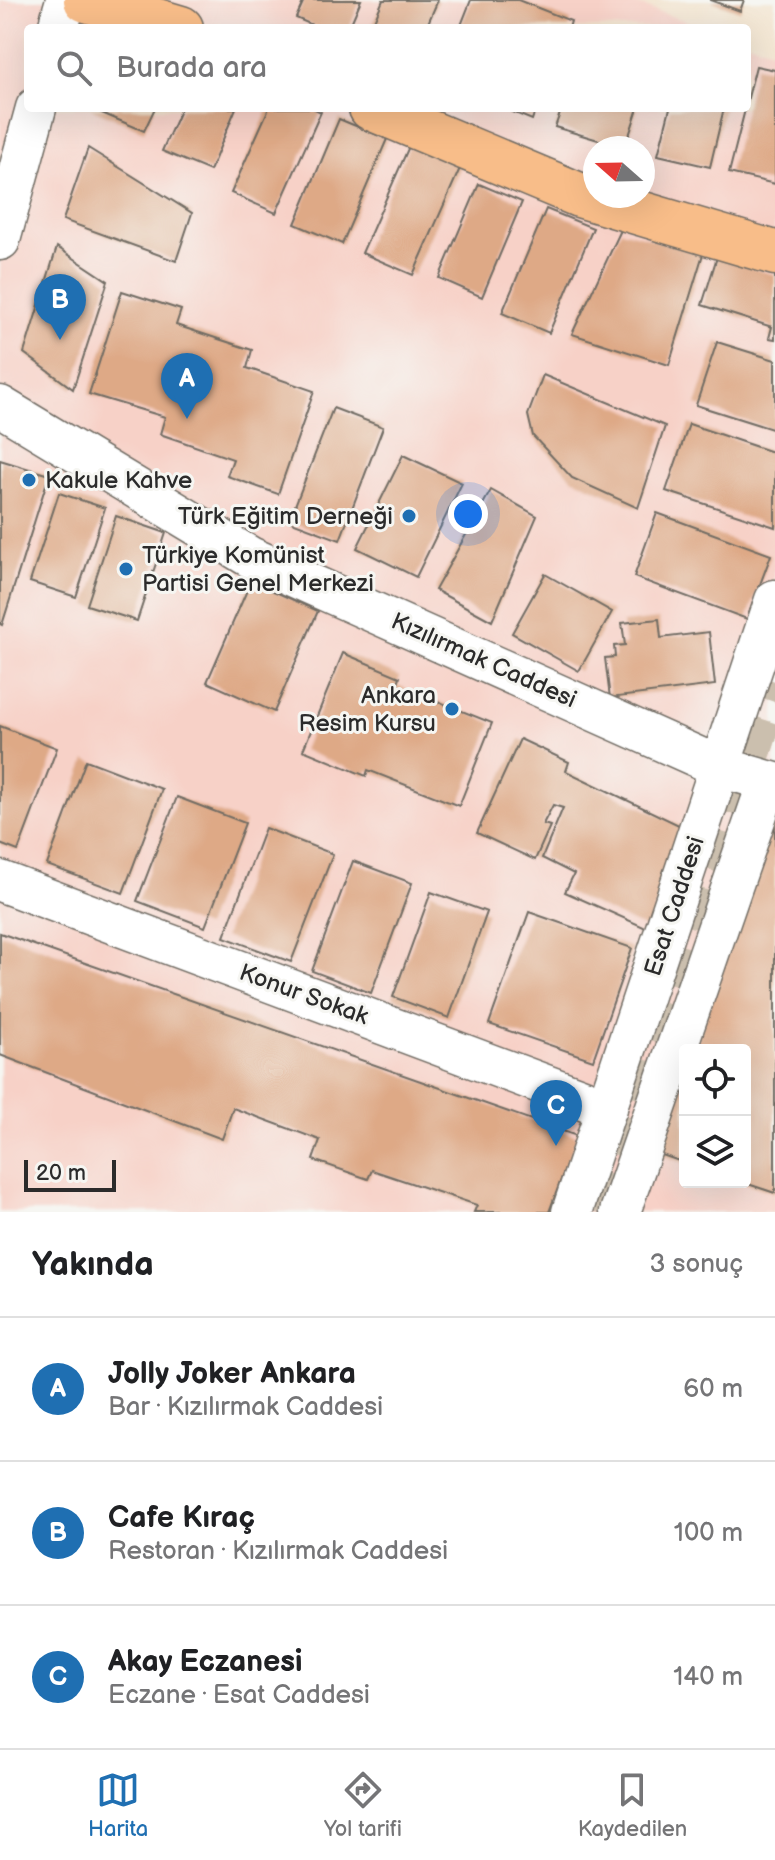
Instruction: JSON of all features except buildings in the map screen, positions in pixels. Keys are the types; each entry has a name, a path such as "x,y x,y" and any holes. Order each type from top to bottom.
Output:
{"main road":[{"path":"86,0 167,24"},
{"path":"381,112 579,195 775,253"}],"street":[{"path":"59,24 66,0"},
{"path":"0,240 35,112"},
{"name":"Kızılırmak Caddesi","path":"0,406 250,557 720,767 772,782"},
{"name":"Esat Caddesi","path":"572,1212 775,600"},
{"name":"Esat Caddesi","path":"620,1212 772,782"},
{"name":"Konur Sokak","path":"0,881 607,1108"}],"shaded area":[{"path":"0,0 624,0 694,24 24,24 24,112 751,112 751,43 775,51 775,1212 0,1212"}],"tunnel":[{"path":"597,1212 775,681"}],"place":[{"name":"Cafe Kıraç","path":"60,340"},
{"name":"Jolly Joker Ankara","path":"187,419"},
{"name":"Kakule Kahve","path":"29,480"},
{"name":"Türk Eğitim Derneği","path":"409,516"},
{"name":"Türkiye Komünist Partisi Genel Merkezi","path":"126,569"},
{"name":"Ankara Resim Kursu","path":"452,709"},
{"name":"Akay Eczanesi","path":"556,1146"}]}
